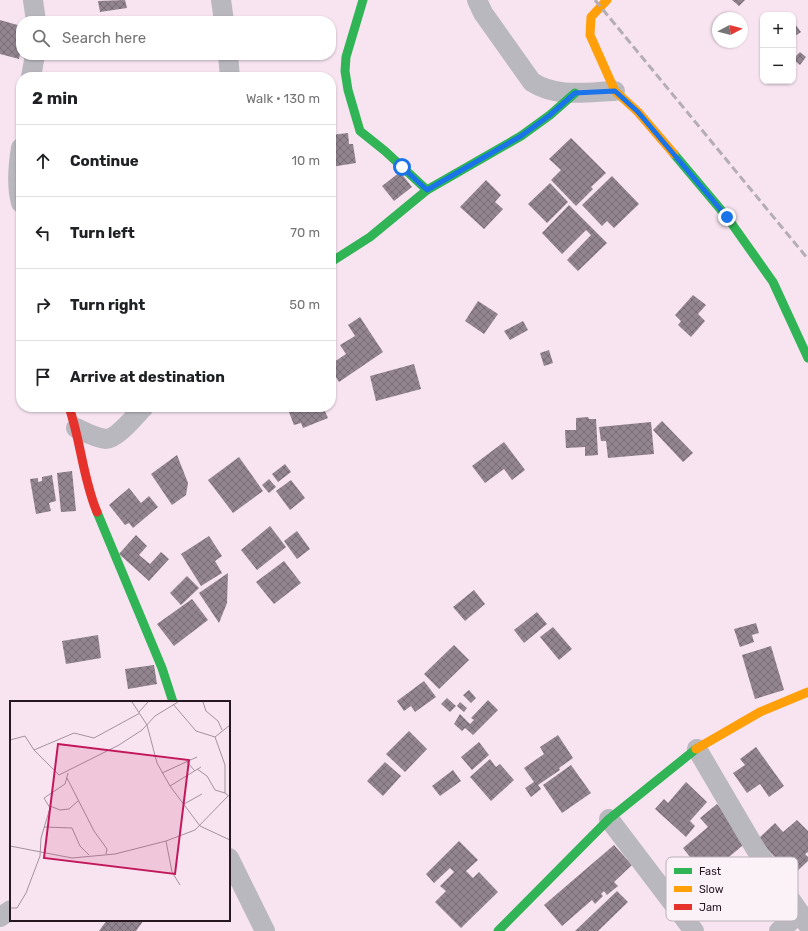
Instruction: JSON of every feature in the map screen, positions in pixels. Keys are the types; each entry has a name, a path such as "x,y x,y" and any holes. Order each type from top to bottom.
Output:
{"street":[{"path":"33,0 35,16"},
{"path":"221,0 223,16"},
{"path":"362,0 346,57 345,71 348,90 360,131 385,151 427,190"},
{"path":"477,0 483,13 532,82 542,88 575,93 615,91"},
{"path":"607,0 591,17 590,35 601,63 615,91 638,112 727,217 773,282 808,358"},
{"path":"32,72 34,60"},
{"path":"228,60 230,72"},
{"path":"336,259 370,237 427,190 521,136 550,115 575,93"},
{"path":"71,412 76,428 88,491 162,668 174,701"},
{"path":"76,428 97,437 108,439 117,434 139,412"},
{"path":"498,931 609,819 697,749 760,712 808,692"},
{"path":"697,749 762,857"},
{"path":"609,819 666,894"},
{"path":"230,860 265,931"},
{"path":"779,931 804,919 798,910"},
{"path":"0,917 10,911"},
{"path":"686,921 694,931"}],"building":[{"path":"125,0 127,8 100,12 98,1"},
{"path":"732,0 745,0 739,6"},
{"path":"0,20 16,25 16,58 0,54"},
{"path":"796,25 801,32 796,35"},
{"path":"800,52 806,57 800,65 796,62 796,56"},
{"path":"348,133 349,144 353,144 356,163 336,166 336,134"},
{"path":"571,138 606,173 591,187 593,189 576,206 551,180 561,170 549,159"},
{"path":"400,172 412,187 394,201 382,186"},
{"path":"612,176 639,204 614,228 607,221 602,226 582,205"},
{"path":"486,180 501,195 495,202 503,209 484,229 460,207"},
{"path":"550,183 568,202 547,223 528,204"},
{"path":"569,205 607,243 578,271 567,260 591,235 586,230 562,254 542,233"},
{"path":"693,295 706,305 698,314 705,321 691,337 678,325 681,321 675,315"},
{"path":"478,301 498,314 484,334 465,321"},
{"path":"360,317 383,352 339,382 336,377 336,361 346,354 340,345 355,336 348,325"},
{"path":"523,321 528,330 510,340 504,331"},
{"path":"549,350 553,363 544,366 540,353"},
{"path":"414,364 421,389 376,401 370,376"},
{"path":"289,412 325,412 328,418 303,428 301,423 294,425"},
{"path":"588,417 589,419 596,419 598,455 585,456 585,447 566,448 565,430 576,430 576,418"},
{"path":"662,421 693,453 683,462 653,430"},
{"path":"651,422 654,454 608,458 606,441 601,441 599,427"},
{"path":"504,442 525,470 512,480 504,469 485,483 472,466"},
{"path":"177,455 188,483 186,495 172,505 151,474"},
{"path":"239,457 263,491 233,513 208,480"},
{"path":"285,464 291,472 278,482 272,474"},
{"path":"72,471 76,511 61,512 57,473"},
{"path":"52,475 56,501 49,503 51,511 36,514 30,479 38,478 38,482 42,481 42,477"},
{"path":"269,479 276,487 269,493 262,485"},
{"path":"291,480 305,498 290,510 276,491"},
{"path":"129,488 141,503 149,496 158,507 133,528 129,523 125,525 109,505"},
{"path":"270,526 286,547 257,570 241,550"},
{"path":"297,531 310,549 297,559 284,541"},
{"path":"136,535 147,546 139,555 150,564 161,552 169,559 149,581 119,554"},
{"path":"209,536 222,556 215,561 222,573 201,586 181,554"},
{"path":"284,561 301,583 274,604 256,582"},
{"path":"228,573 227,603 219,623 199,593"},
{"path":"187,576 199,588 181,605 170,593"},
{"path":"474,590 485,604 465,621 453,607"},
{"path":"192,599 208,620 174,646 157,624"},
{"path":"537,612 547,624 524,643 514,630"},
{"path":"756,623 759,633 752,635 754,642 740,647 734,629"},
{"path":"553,627 572,649 559,660 540,637"},
{"path":"98,635 101,658 66,664 62,641"},
{"path":"454,645 469,660 439,689 424,674"},
{"path":"771,646 784,690 755,699 742,655"},
{"path":"154,665 157,684 128,689 125,669"},
{"path":"424,681 436,697 415,712 411,706 404,711 397,701"},
{"path":"469,690 476,698 471,703 463,695"},
{"path":"447,698 456,706 450,712 441,704"},
{"path":"488,700 498,710 473,735 465,728 462,731 454,724 460,714 470,724 474,720 471,718"},
{"path":"460,702 467,708 464,712 457,706"},
{"path":"409,731 427,749 405,772 386,754"},
{"path":"558,735 573,758 559,768 560,770 538,785 541,789 531,797 525,788 534,782 524,768 544,754 540,747"},
{"path":"479,742 489,755 472,770 461,757"},
{"path":"756,747 784,786 769,797 760,784 747,793 733,773 745,765 740,759"},
{"path":"490,759 496,767 500,764 514,780 491,801 470,777"},
{"path":"385,762 401,776 383,796 367,781"},
{"path":"571,765 591,793 562,813 543,785"},
{"path":"453,770 461,781 440,796 432,786"},
{"path":"686,782 707,802 690,821 695,826 686,837 655,809 664,799 668,803"},
{"path":"717,804 747,842 729,857 690,857 683,848 708,827 700,818"},
{"path":"797,820 808,831 808,852 805,854 808,857 808,861 798,870 798,857 775,857 758,839 775,823 783,832"},
{"path":"459,841 478,860 466,871 473,878 479,872 498,892 461,928 435,902 446,891 440,886 454,872 450,868 434,883 426,874"},
{"path":"614,845 632,865 614,882 618,886 607,895 604,891 601,894 603,896 595,904 592,900 562,926 544,905"},
{"path":"617,891 628,902 598,931 575,931"},
{"path":"106,921 143,921 136,931 99,931"}],"railway":[{"path":"595,0 808,259"}],"traffic: fast":[{"path":"363,0 346,57 345,71 348,90 360,131 385,151 427,190"},
{"path":"336,259 370,237 427,190 521,136 550,115 575,93"},
{"path":"674,154 727,217 773,282 808,358"},
{"path":"97,512 162,668 173,701"},
{"path":"498,931 609,819 696,749"}],"traffic: slow":[{"path":"607,0 591,17 590,35 615,91 638,112 674,154"},
{"path":"696,749 760,712 808,692"}],"traffic: jam":[{"path":"71,412 88,487 97,512"}],"route":[{"path":"402,167 427,190 521,136 550,115 575,93 615,91 638,112 727,217"}]}
